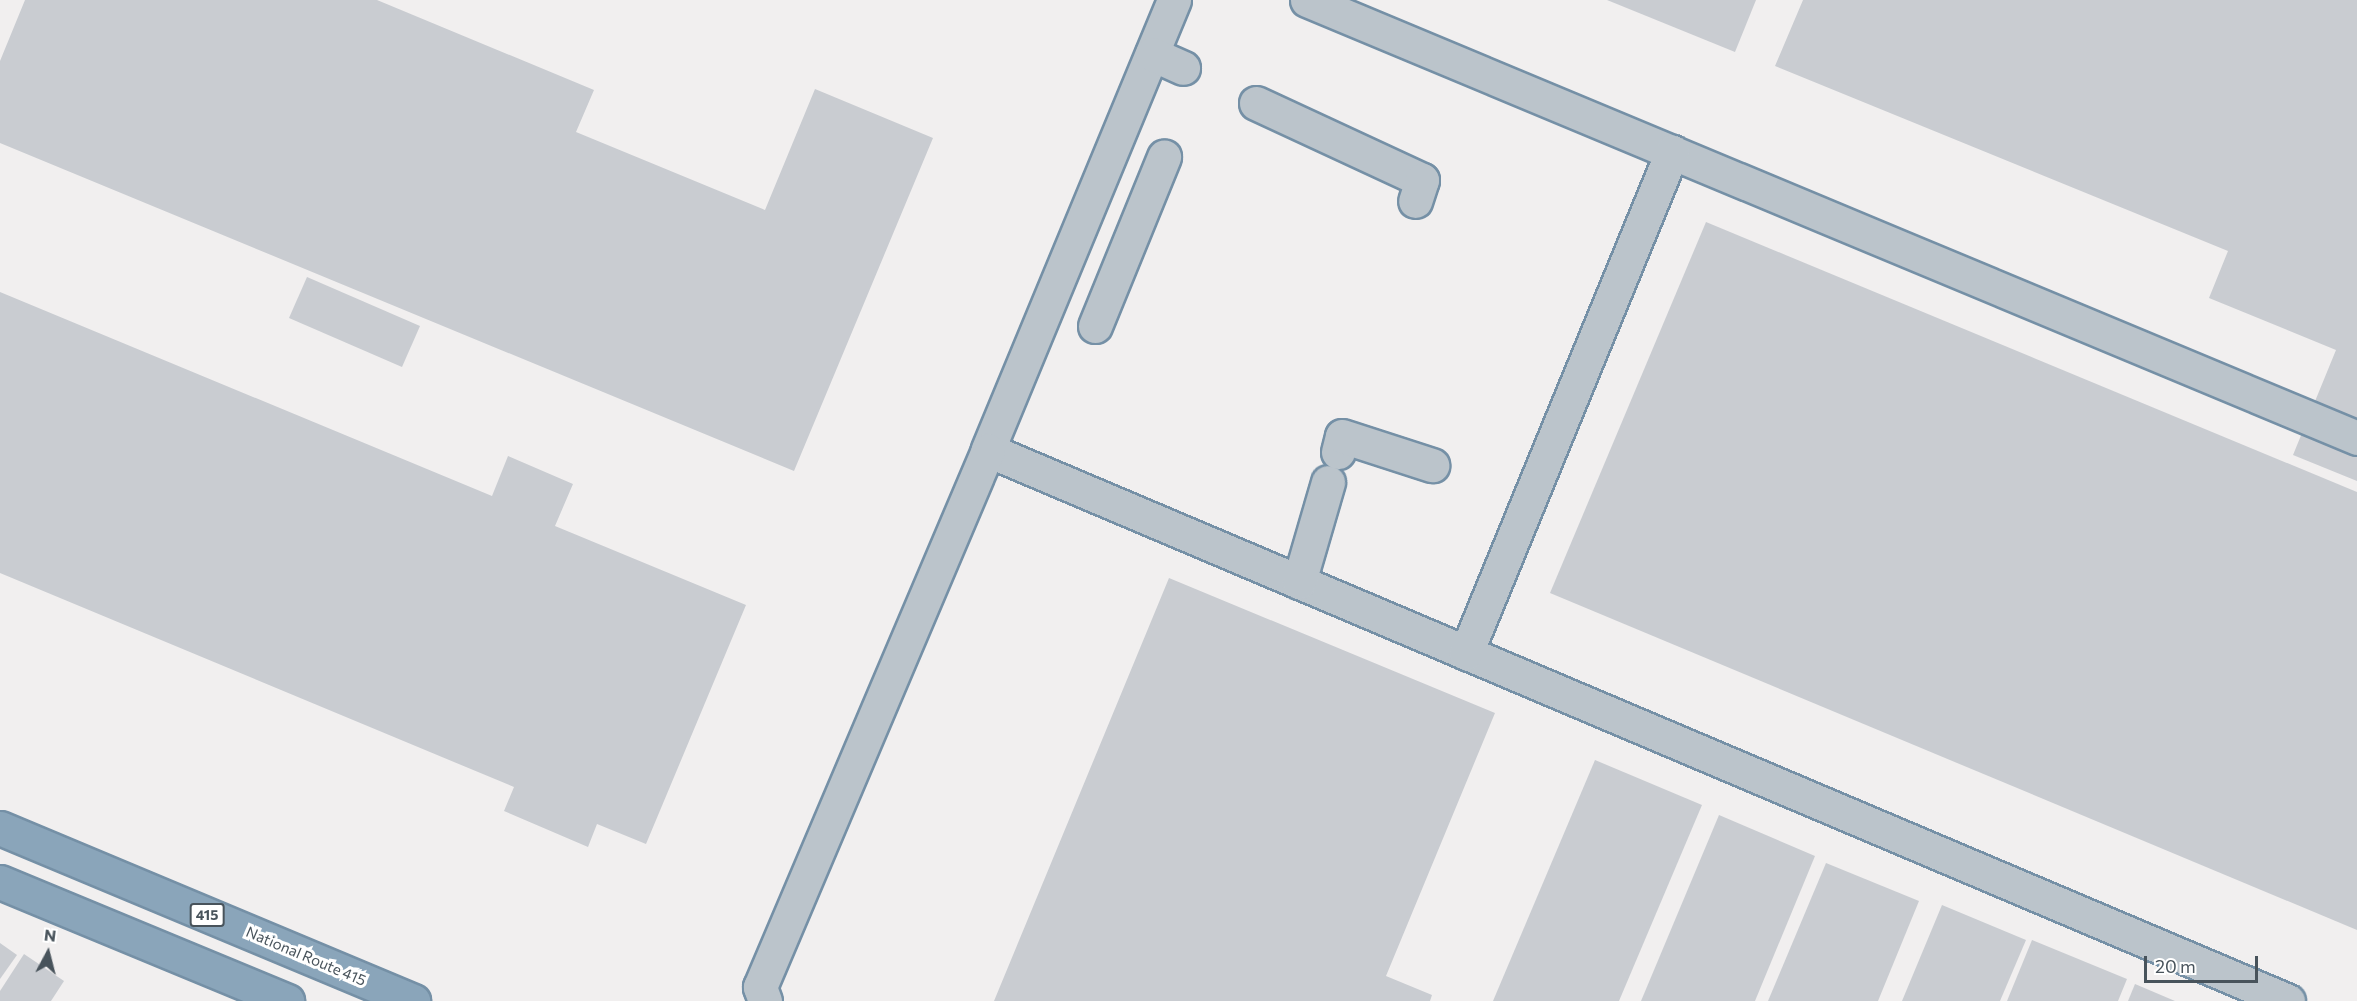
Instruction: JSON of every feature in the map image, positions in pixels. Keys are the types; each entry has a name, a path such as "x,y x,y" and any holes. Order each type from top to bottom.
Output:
{"highway":[{"name":"National Route 415","path":"0,828 413,1001"},
{"path":"0,882 287,1001"}],"lane":[{"path":"765,1001 760,987 988,450 1174,0"},
{"path":"1307,0 2357,438"},
{"path":"1152,54 1182,68"},
{"path":"1256,103 1422,180 1415,201"},
{"path":"1466,653 1672,152"},
{"path":"1095,326 1164,157"},
{"path":"1338,452 1342,436 1432,465"},
{"path":"988,450 2288,1001"},
{"path":"1299,582 1328,482"}],"building":[{"path":"25,0 377,0 594,90 576,132 765,210 815,89 933,138 794,471 0,143 0,61"},
{"path":"1607,0 1756,0 1735,52"},
{"path":"1803,0 2357,0 2357,481 2293,455 2336,350 2209,298 2228,251 1775,66"},
{"path":"1706,222 2357,492 2357,930 1550,593"},
{"path":"307,277 420,326 402,367 289,318"},
{"path":"0,292 492,496 508,456 573,484 555,526 746,605 646,844 597,824 588,847 504,811 514,787 0,573"},
{"path":"1169,578 1495,713 1386,976 1432,995 1430,1001 994,1001"},
{"path":"1595,760 1702,805 1619,1001 1493,1001"},
{"path":"1719,815 1815,856 1755,1001 1641,1001"},
{"path":"1826,863 1919,901 1878,1001 1768,1001"},
{"path":"1942,905 2026,940 2000,1001 1902,1001"},
{"path":"2032,940 2127,979 2118,1001 2007,1001"},
{"path":"0,943 17,955 0,979"},
{"path":"24,954 64,981 51,1001 0,1001 0,991"},
{"path":"2135,984 2175,1001 2128,1001"}]}
